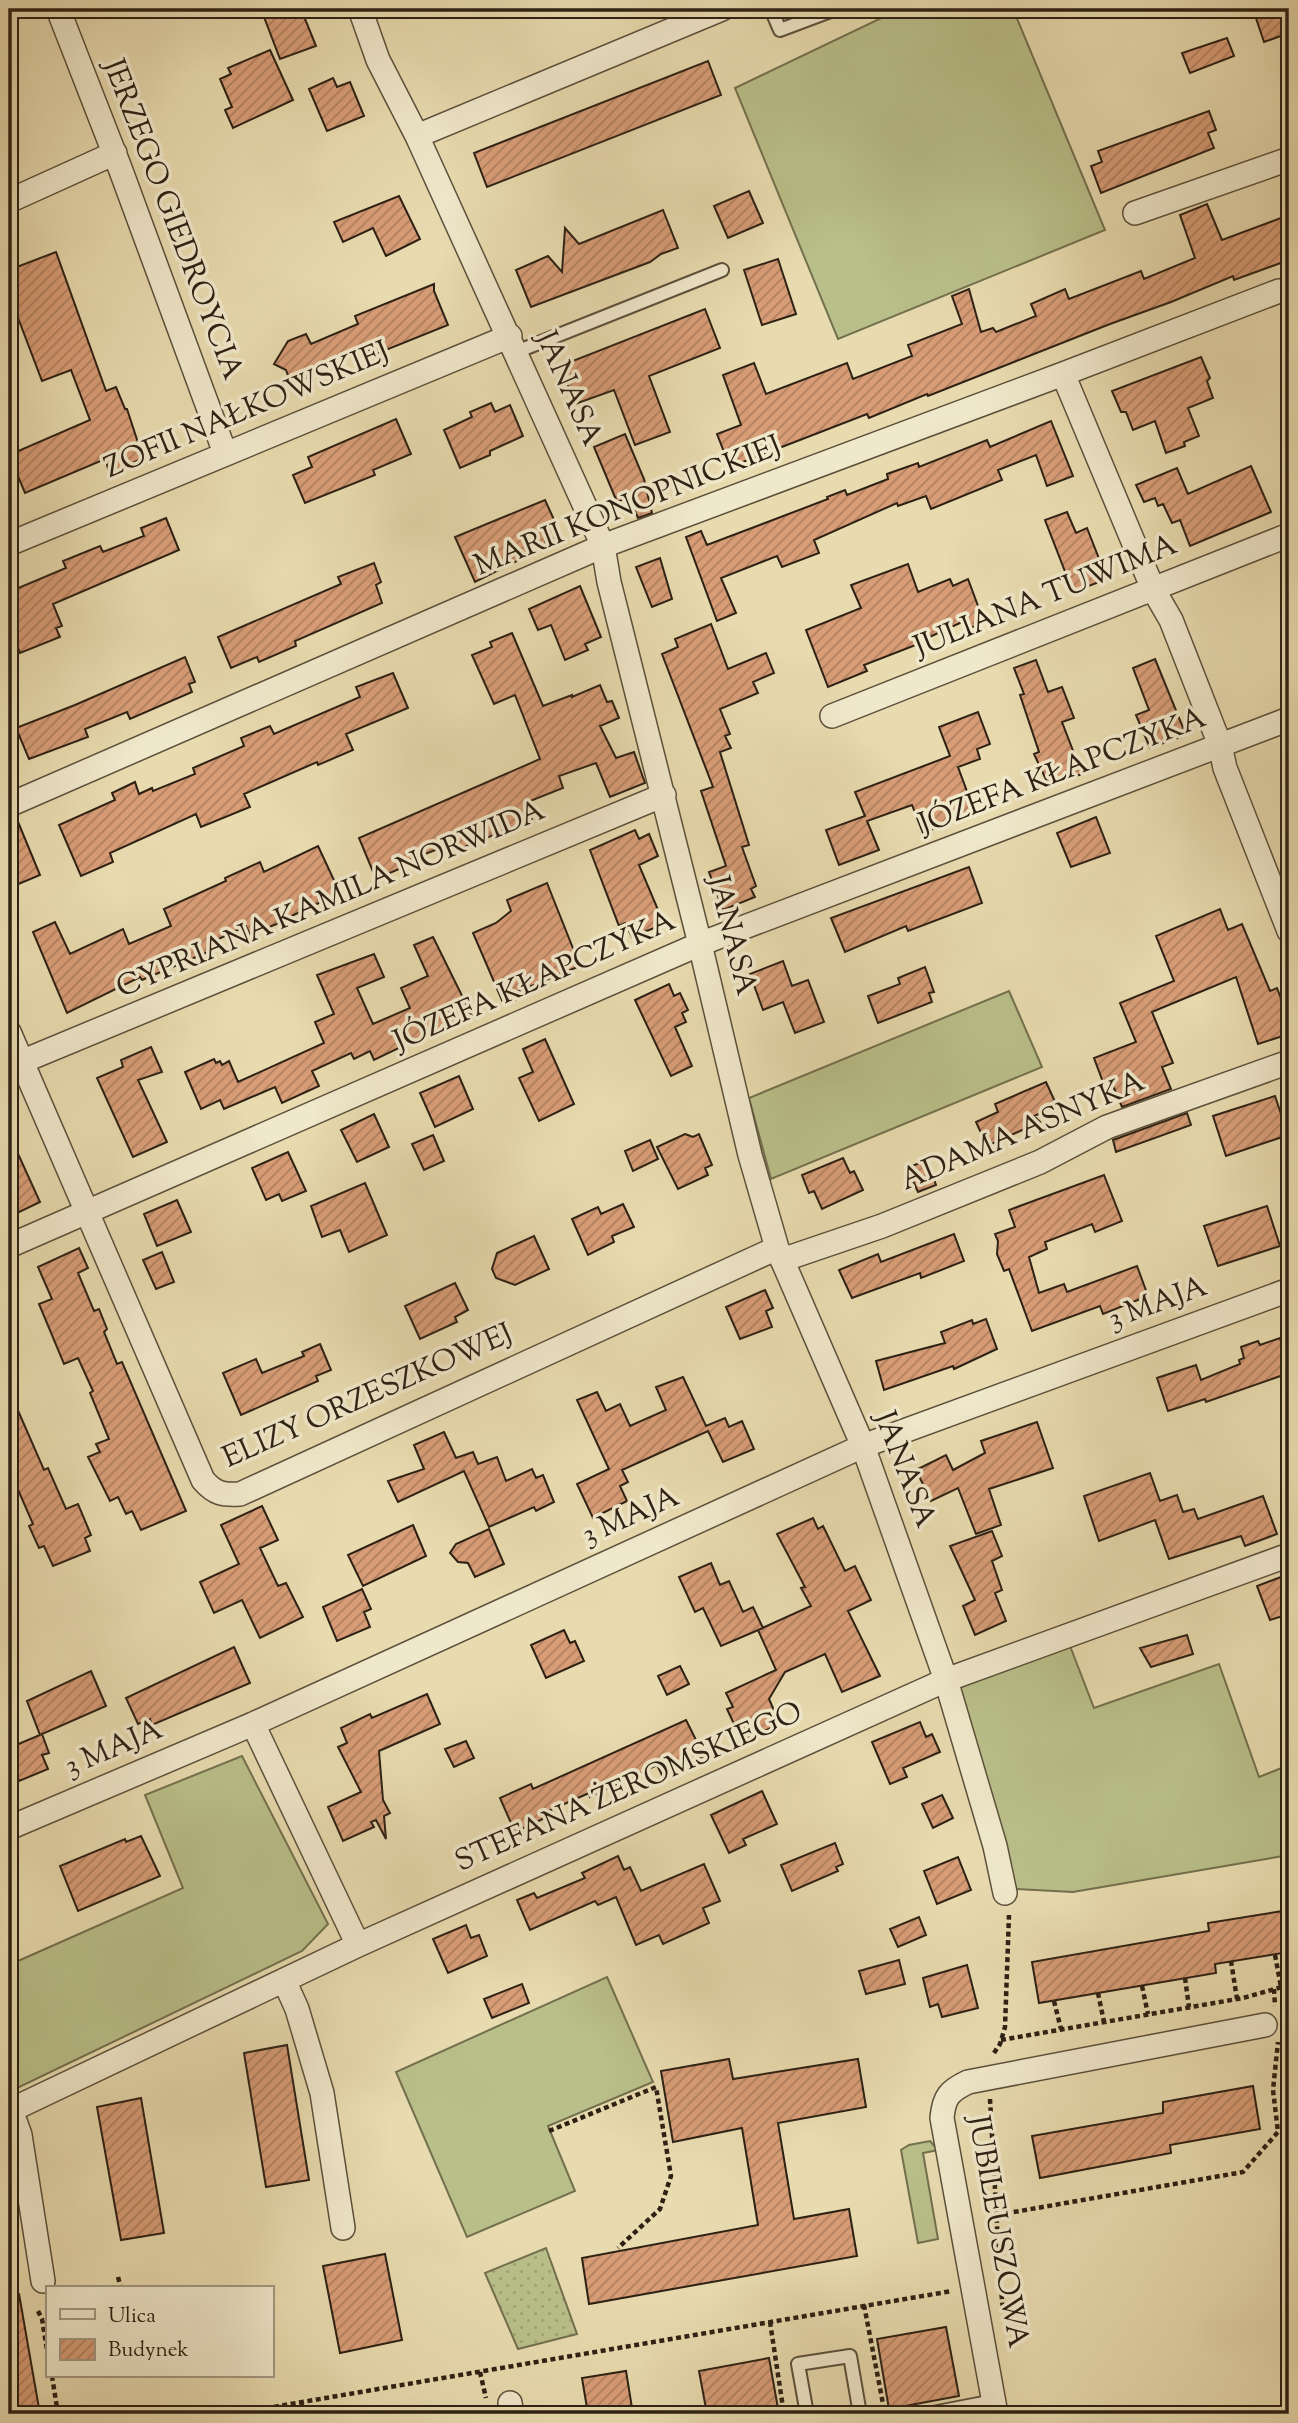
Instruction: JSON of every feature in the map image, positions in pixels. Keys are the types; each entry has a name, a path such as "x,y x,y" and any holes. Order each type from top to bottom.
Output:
{"street":[{"name":"JERZEGO GIEDROYCIA","path":"58,9 115,153 225,453"},
{"name":"JANASA","path":"360,9 378,60 417,136 603,546 609,582 664,795 750,1155 779,1254 863,1446 946,1680 995,1846 1005,1893"},
{"path":"417,136 722,9"},
{"path":"9,201 115,153"},
{"path":"1135,213 1289,159"},
{"name":"MARII KONOPNICKIEJ","path":"9,804 603,546 1279,291"},
{"name":"ZOFII NAŁKOWSKIEJ","path":"9,544 225,453 513,344"},
{"path":"1063,374 1153,589 1171,620 1289,931"},
{"name":"JULIANA TUWIMA","path":"832,716 1284,537"},
{"name":"JÓZEFA KŁAPCZYKA","path":"9,1246 700,944 1289,719"},
{"name":"CYPRIANA KAMILA NORWIDA","path":"22,1062 664,795"},
{"name":"ELIZY ORZESZKOWEJ","path":"9,1032 85,1213 203,1480 212,1490 222,1495 240,1494 779,1254"},
{"name":"ADAMA ASNYKA","path":"779,1254 882,1226 1040,1162 1107,1127 1289,1062"},
{"name":"3 MAJA","path":"9,1828 253,1724 863,1446 1289,1290"},
{"name":"STEFANA ŻEROMSKIEGO","path":"10,2110 358,1945 946,1680 1289,1555"},
{"path":"253,1724 358,1945"},
{"path":"284,1980 297,2009 322,2093 343,2228"},
{"name":"JUBILEUSZOWA","path":"995,2408 942,2118 945,2097 968,2082 1273,2026"},
{"path":"10,2110 20,2135 43,2281"}],"lane":[{"path":"771,9 780,30 836,9"},
{"path":"513,344 722,270"},
{"path":"807,2414 798,2364 850,2356 860,2414"},
{"path":"927,2414 995,2408"}],"path":[{"path":"996,2065 993,2053 1002,2040 1005,2027 1010,1921 1005,1893"},
{"path":"1275,1955 1281,1987"},
{"path":"1231,1961 1237,1999"},
{"path":"1185,1978 1189,2007"},
{"path":"1002,2040 1237,1999 1289,1985"},
{"path":"1143,1986 1148,2014"},
{"path":"997,2215 1243,2172 1278,2132 1273,2090 1274,1989"},
{"path":"1098,1993 1104,2022"},
{"path":"1054,2001 1061,2029"},
{"path":"549,2131 656,2087 671,2176 660,2209 618,2248"},
{"path":"990,2087 1004,2320"},
{"path":"118,2277 120,2286"},
{"path":"232,2414 260,2412 301,2402 973,2287"},
{"path":"864,2305 885,2414"},
{"path":"38,2311 45,2318"},
{"path":"770,2322 785,2414"},
{"path":"480,2372 487,2404"},
{"path":"51,2378 58,2414"},
{"path":"301,2402 304,2414"}],"green space":[{"path":"900,9 1013,9 1105,230 838,339 735,88"},
{"path":"1009,991 1042,1067 771,1179 749,1098"},
{"path":"1070,1646 1094,1708 1219,1664 1259,1777 1289,1765 1289,1855 1073,1892 1015,1889 958,1684"},
{"path":"242,1756 328,1924 302,1951 9,2092 9,1965 183,1888 145,1795"},
{"path":"607,1977 653,2082 548,2126 575,2191 467,2237 396,2072"},
{"path":"930,2141 938,2150 923,2153 938,2239 918,2243 901,2150 909,2145"},
{"path":"546,2248 577,2334 518,2349 485,2273"}],"building":[{"path":"261,9 301,9 316,46 280,59"},
{"path":"1289,9 1289,33 1264,42 1256,18"},
{"path":"1227,38 1234,56 1190,73 1182,53"},
{"path":"270,50 293,100 233,128 225,110 232,107 220,79 231,74 228,68"},
{"path":"708,61 721,95 487,187 474,153"},
{"path":"333,78 337,87 350,82 364,116 327,131 309,89"},
{"path":"1209,111 1216,130 1208,133 1214,148 1101,193 1091,166 1102,162 1098,151"},
{"path":"749,191 763,223 728,238 714,206"},
{"path":"399,196 420,239 386,256 373,228 343,242 334,222"},
{"path":"1207,204 1222,240 1289,215 1289,260 1234,280 1233,276 928,396 927,394 869,418 867,414 730,467 717,434 741,425 723,375 754,363 766,394 847,363 853,379 912,356 908,345 962,324 952,296 969,289 981,332 993,328 996,332 1036,316 1031,304 1065,289 1069,299 1141,271 1144,279 1195,258 1180,215"},
{"path":"663,210 678,248 661,254 650,262 531,307 516,270 548,256 562,272 565,228 579,244"},
{"path":"56,252 106,391 116,387 127,409 143,458 110,474 105,459 25,493 9,455 90,420 71,370 42,381 9,294 9,270"},
{"path":"778,259 796,314 762,325 744,270"},
{"path":"434,284 434,291 448,325 371,356 368,348 320,367 322,372 291,384 286,370 274,364 288,341 306,334 311,344 358,324 355,316"},
{"path":"705,309 720,348 649,376 670,432 635,445 614,390 575,404 560,366"},
{"path":"1201,357 1210,378 1207,381 1213,398 1188,408 1199,436 1184,442 1185,446 1166,453 1155,421 1133,430 1126,412 1121,412 1112,391"},
{"path":"491,403 495,412 510,405 523,436 460,468 444,430 472,417 470,412"},
{"path":"396,419 411,454 373,470 375,475 305,503 293,475 312,467 308,457"},
{"path":"1051,421 1073,476 1047,486 1036,455 998,470 1002,480 931,509 926,496 898,506 897,503 814,540 819,553 782,567 777,556 721,578 736,613 717,621 686,537 701,531 707,545 845,490 847,495 888,479 887,474 918,463 919,467 987,440 990,447"},
{"path":"625,434 644,479 652,513 638,518 629,497 617,502 594,447"},
{"path":"1251,466 1271,512 1190,546 1180,520 1172,523 1163,504 1158,506 1155,498 1144,502 1136,485 1177,468 1188,494"},
{"path":"545,500 561,535 545,541 547,546 475,582 455,537"},
{"path":"1067,512 1076,533 1087,528 1107,579 1073,592 1045,520"},
{"path":"166,518 179,550 53,604 62,626 56,628 60,637 20,653 9,627 9,592 66,568 63,561 100,546 103,552 144,536 141,528"},
{"path":"660,558 672,599 652,607 636,567"},
{"path":"374,563 381,582 376,585 382,603 295,641 296,646 259,662 257,657 231,668 218,637 341,584 338,577"},
{"path":"908,564 918,592 950,579 953,586 968,579 984,622 966,630 962,622 925,639 926,641 864,665 867,671 828,687 806,630 861,608 851,585"},
{"path":"580,586 601,637 585,644 588,650 565,660 551,625 538,630 529,609"},
{"path":"711,624 728,669 766,653 774,673 753,682 758,693 720,709 730,734 725,736 731,748 720,752 749,845 742,847 756,886 751,889 755,897 723,910 709,872 726,866 701,791 713,787 662,654 678,647 675,639"},
{"path":"512,633 543,706 600,685 607,702 612,701 619,718 600,726 616,758 634,752 645,783 610,797 596,763 559,776 563,788 525,803 532,819 455,851 451,844 404,862 406,866 376,879 359,838 540,759 515,695 494,704 472,655 492,647 490,642"},
{"path":"185,657 195,682 189,684 192,692 130,719 127,712 85,729 88,737 29,759 16,728"},
{"path":"1155,659 1186,735 1150,748 1136,715 1149,710 1133,668"},
{"path":"1036,660 1048,692 1062,687 1074,718 1062,722 1082,774 1049,786 1034,754 1039,752 1020,695 1024,694 1014,668"},
{"path":"393,673 408,708 346,734 353,750 318,765 317,762 244,794 250,807 201,827 196,814 110,853 113,862 81,876 59,825 115,800 112,793 135,782 139,794 195,774 193,768 244,746 241,738 270,726 274,734 360,697 356,687"},
{"path":"978,712 990,744 977,749 980,759 958,767 975,813 923,833 912,805 867,821 879,850 839,865 826,830 865,816 855,792 950,756 939,727"},
{"path":"16,817 40,875 9,888 9,819"},
{"path":"1096,817 1110,853 1071,867 1057,833"},
{"path":"635,830 639,839 649,834 658,856 639,865 664,924 632,937 625,923 619,926 590,850"},
{"path":"318,846 340,893 250,935 246,926 212,942 215,949 142,980 140,977 67,1013 33,932 55,922 70,954 123,929 129,944 171,926 164,909 226,881 225,878 260,862 264,872"},
{"path":"969,867 982,903 908,931 906,926 845,952 831,918"},
{"path":"547,883 580,966 519,991 522,997 504,1005 473,933 496,923 511,911 507,900"},
{"path":"1220,909 1228,930 1242,924 1270,991 1277,988 1285,1009 1289,1008 1289,1034 1258,1044 1236,977 1152,1012 1173,1063 1162,1067 1171,1089 1122,1107 1113,1086 1106,1090 1094,1058 1136,1042 1120,1003 1174,981 1156,936"},
{"path":"433,937 473,1018 438,1034 436,1030 374,1060 370,1051 354,1059 351,1053 312,1071 319,1086 282,1103 275,1087 224,1109 220,1100 201,1109 185,1072 214,1059 222,1065 229,1061 238,1082 324,1043 315,1022 334,1014 317,975 374,954 384,977 357,988 373,1024 410,1008 401,988 428,976 414,945"},
{"path":"783,961 792,986 808,980 824,1022 795,1033 783,1002 763,1010 750,974"},
{"path":"925,967 934,992 929,993 932,1002 878,1023 868,996 900,984 898,978"},
{"path":"669,984 674,996 680,993 688,1010 682,1013 686,1022 675,1027 692,1066 671,1076 635,1000"},
{"path":"545,1039 574,1104 539,1121 519,1078 533,1072 523,1049"},
{"path":"151,1047 162,1072 138,1080 167,1142 133,1157 97,1078 123,1067 121,1060"},
{"path":"459,1076 473,1109 435,1127 420,1093"},
{"path":"1046,1082 1057,1106 1034,1116 1040,1122 987,1146 976,1122 998,1112 995,1104"},
{"path":"1275,1096 1288,1135 1226,1156 1213,1116"},
{"path":"1187,1113 1191,1125 1116,1152 1113,1140"},
{"path":"374,1114 389,1147 357,1162 341,1130"},
{"path":"9,1134 40,1202 9,1217"},
{"path":"685,1134 693,1137 699,1134 712,1165 705,1168 708,1175 678,1189 657,1147"},
{"path":"433,1135 444,1161 424,1170 412,1144"},
{"path":"650,1140 658,1159 633,1171 625,1151"},
{"path":"288,1152 306,1191 282,1201 279,1194 266,1200 252,1168"},
{"path":"843,1158 850,1173 854,1171 863,1190 822,1209 814,1191 809,1193 802,1175"},
{"path":"927,1160 936,1185 918,1192 907,1168"},
{"path":"1104,1175 1122,1221 1095,1232 1092,1224 1045,1242 1047,1249 1029,1257 1039,1293 1064,1284 1067,1292 1137,1266 1148,1296 1103,1314 1100,1306 1032,1331 1009,1269 1004,1271 997,1254 998,1241 995,1234 1015,1227 1009,1210"},
{"path":"365,1183 387,1235 349,1252 340,1230 322,1237 311,1206"},
{"path":"177,1200 191,1232 157,1246 144,1214"},
{"path":"623,1204 634,1227 612,1236 614,1242 588,1255 572,1219 598,1207 601,1214"},
{"path":"1267,1206 1280,1246 1218,1266 1204,1226"},
{"path":"954,1234 964,1261 921,1278 920,1273 852,1298 839,1270 878,1254 881,1262"},
{"path":"534,1236 549,1269 515,1285 496,1278 492,1269 497,1253"},
{"path":"79,1248 88,1268 78,1273 94,1311 99,1309 107,1329 104,1332 117,1364 122,1362 186,1511 141,1530 132,1511 126,1514 118,1497 110,1501 88,1457 100,1452 96,1444 109,1439 90,1393 93,1391 78,1358 64,1364 39,1304 52,1299 38,1267"},
{"path":"162,1252 174,1282 156,1289 143,1260"},
{"path":"455,1283 468,1310 455,1317 457,1322 420,1339 405,1306"},
{"path":"765,1290 773,1308 766,1311 772,1327 740,1339 726,1307"},
{"path":"986,1319 997,1349 954,1369 953,1366 884,1390 876,1361 945,1343 941,1332 972,1320 973,1324"},
{"path":"1280,1338 1289,1373 1206,1402 1205,1399 1168,1411 1157,1378 1196,1365 1201,1380 1240,1364 1239,1360 1244,1358 1241,1347 1258,1341 1260,1345"},
{"path":"320,1344 331,1370 316,1376 318,1381 241,1415 223,1373 256,1359 262,1373 304,1356 302,1352"},
{"path":"683,1377 706,1426 725,1418 729,1427 742,1421 754,1449 723,1462 708,1431 622,1470 628,1482 620,1486 627,1501 593,1518 577,1484 609,1469 577,1400 597,1392 606,1411 620,1404 630,1426 666,1410 656,1387"},
{"path":"9,1390 44,1470 48,1468 66,1509 78,1504 91,1535 85,1538 90,1551 53,1566 44,1546 39,1548 29,1526 33,1524 9,1469"},
{"path":"1037,1422 1053,1468 989,1489 1001,1525 976,1534 958,1488 931,1501 916,1470 946,1455 953,1470 985,1453 981,1441"},
{"path":"444,1432 456,1458 473,1452 478,1464 497,1457 506,1481 532,1469 536,1478 543,1475 554,1502 536,1511 534,1507 489,1527 464,1471 398,1502 388,1481 424,1469 414,1445"},
{"path":"1150,1473 1160,1501 1177,1495 1183,1512 1194,1509 1198,1519 1263,1496 1277,1534 1245,1546 1241,1536 1169,1559 1155,1520 1099,1541 1084,1496"},
{"path":"262,1506 278,1540 260,1548 278,1586 286,1583 303,1617 260,1638 242,1600 214,1613 200,1582 239,1564 221,1525"},
{"path":"813,1518 818,1529 823,1526 845,1571 855,1566 871,1600 848,1611 880,1676 842,1692 825,1654 785,1672 769,1699 780,1724 742,1741 727,1709 733,1707 726,1693 776,1670 758,1630 811,1606 801,1588 805,1587 777,1534"},
{"path":"413,1525 426,1556 363,1586 348,1555"},
{"path":"489,1529 504,1564 475,1577 468,1563 458,1562 450,1553 456,1544"},
{"path":"992,1531 1002,1556 992,1561 1002,1590 995,1593 1006,1621 975,1635 963,1606 975,1600 950,1546"},
{"path":"711,1563 720,1585 729,1581 743,1612 753,1607 763,1628 721,1646 703,1608 695,1612 679,1577"},
{"path":"1289,1574 1289,1614 1270,1620 1257,1586"},
{"path":"362,1589 371,1609 364,1612 370,1627 337,1641 323,1607"},
{"path":"564,1630 570,1643 575,1641 584,1661 546,1678 531,1645"},
{"path":"1187,1635 1193,1654 1151,1667 1140,1648"},
{"path":"234,1647 250,1683 152,1725 150,1719 138,1724 126,1698"},
{"path":"680,1666 689,1684 667,1695 658,1676"},
{"path":"91,1671 106,1706 42,1734 49,1753 42,1755 48,1769 19,1781 9,1756 9,1748 40,1735 27,1701"},
{"path":"427,1694 440,1724 379,1751 383,1800 390,1813 384,1816 386,1839 376,1820 371,1822 374,1827 343,1841 328,1807 361,1792 338,1747 347,1743 341,1728 370,1714 372,1718"},
{"path":"686,1720 704,1756 662,1775 657,1765 590,1797 589,1793 544,1813 547,1817 515,1832 500,1798 531,1784 533,1789"},
{"path":"920,1722 926,1737 932,1734 940,1752 903,1768 907,1777 890,1784 872,1742"},
{"path":"466,1741 474,1758 454,1767 445,1749"},
{"path":"762,1791 777,1824 743,1839 746,1845 729,1853 711,1815"},
{"path":"942,1795 953,1818 933,1828 922,1804"},
{"path":"141,1836 160,1876 78,1911 60,1866 125,1839 126,1842"},
{"path":"835,1843 843,1864 836,1867 838,1871 792,1891 781,1865"},
{"path":"618,1856 624,1870 630,1867 641,1891 704,1864 720,1901 703,1908 709,1923 663,1944 659,1935 636,1945 616,1897 598,1905 595,1901 530,1930 517,1900 534,1893 537,1898 585,1878 582,1873"},
{"path":"958,1857 971,1890 937,1904 924,1871"},
{"path":"1289,1910 1289,1952 1215,1964 1216,1973 1039,2003 1032,1962 1209,1931 1208,1923"},
{"path":"919,1917 926,1935 898,1947 890,1929"},
{"path":"466,1925 471,1938 479,1935 487,1956 448,1973 433,1939"},
{"path":"899,1960 905,1984 866,1994 859,1971"},
{"path":"967,1965 978,2008 942,2017 938,2004 930,2007 923,1978"},
{"path":"522,1984 529,2003 492,2018 484,1999"},
{"path":"287,2045 309,2180 266,2187 244,2053"},
{"path":"729,2059 733,2079 858,2059 866,2107 778,2123 794,2219 849,2209 857,2256 589,2304 582,2258 758,2225 742,2128 673,2142 661,2071"},
{"path":"1253,2086 1260,2129 1170,2145 1171,2153 1040,2178 1032,2136 1163,2113 1163,2102"},
{"path":"141,2098 164,2233 121,2240 97,2107"},
{"path":"385,2254 402,2340 340,2353 323,2266"},
{"path":"19,2294 40,2414 9,2414 9,2295"},
{"path":"946,2327 959,2396 889,2409 877,2339"},
{"path":"769,2358 779,2414 707,2414 699,2371"},
{"path":"626,2371 633,2414 588,2414 582,2378"}]}
